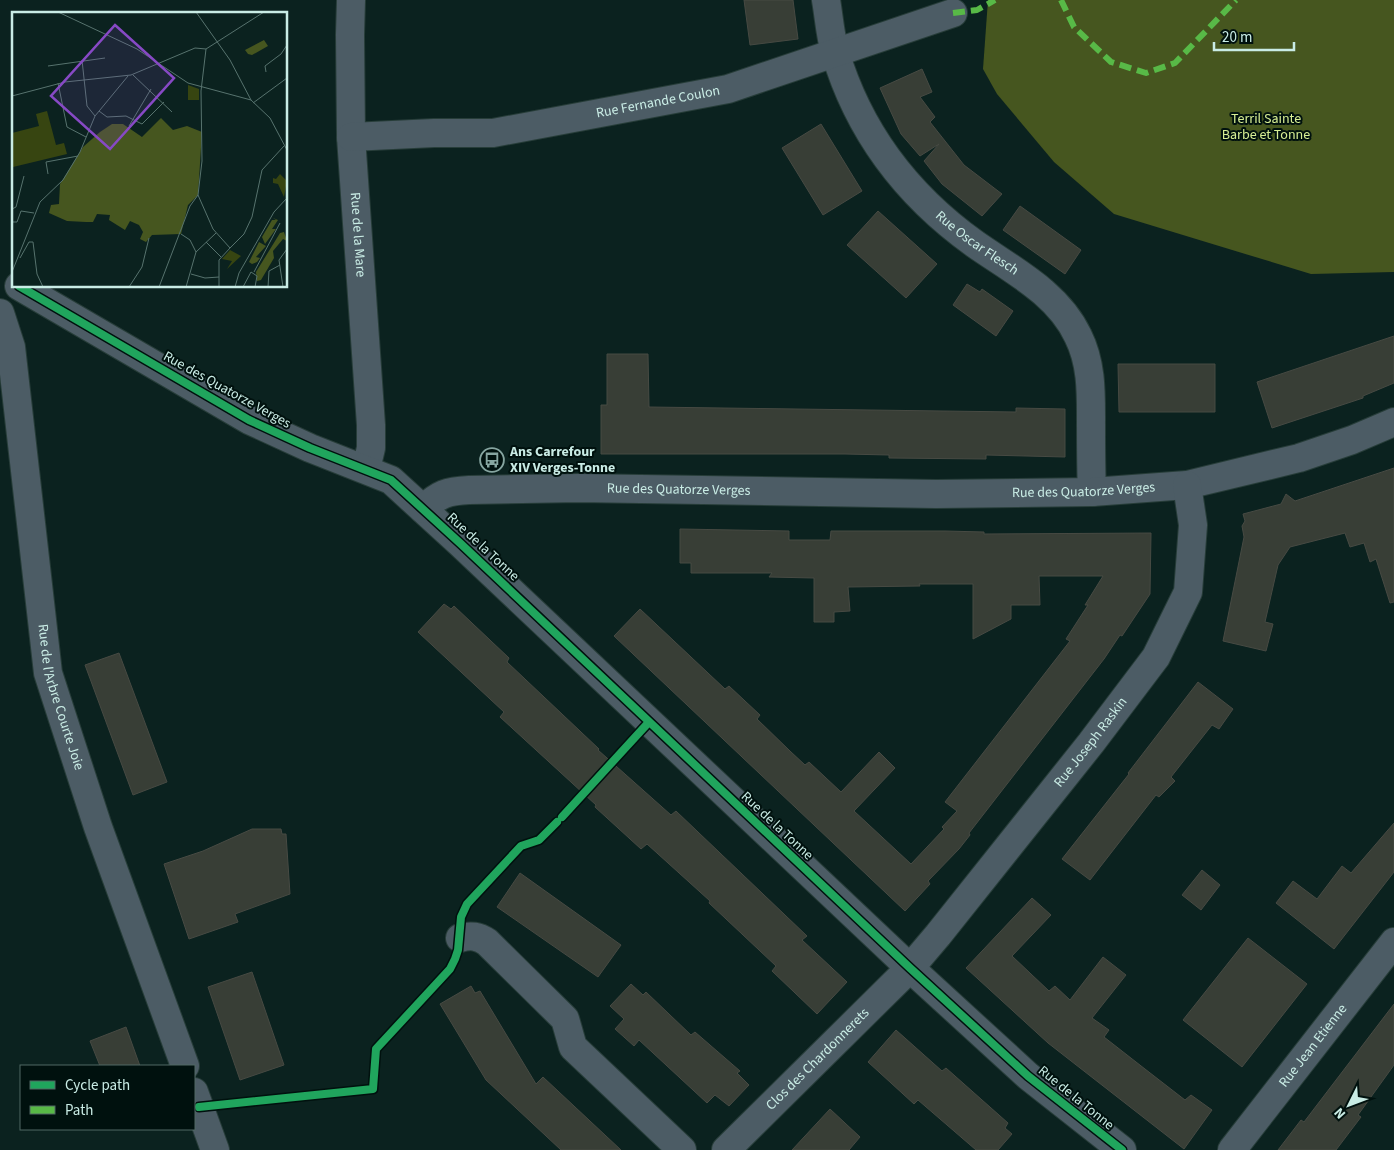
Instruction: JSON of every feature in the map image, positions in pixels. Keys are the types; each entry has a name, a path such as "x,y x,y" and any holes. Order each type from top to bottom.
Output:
{"street":[{"name":"Rue de la Mare","path":"351,0 351,137 371,425 371,448 366,469"},
{"name":"Rue Oscar Flesch","path":"826,0 836,53 861,116 876,142 905,182 926,204 951,225 1048,296 1068,318 1078,334 1086,353 1090,374 1092,492"},
{"name":"Rue Fernande Coulon","path":"351,137 434,133 493,133 728,89 953,13"},
{"path":"0,275 12,282"},
{"name":"Rue des Quatorze Verges","path":"22,288 250,420 310,448 391,480 424,509 436,497 451,491 469,490 579,488 936,494 1092,492 1187,485 1299,458 1352,440 1394,422"},
{"name":"Rue de l'Arbre Courte Joie","path":"0,314 11,347 48,673 98,827 185,1065"},
{"name":"Rue Joseph Raskin","path":"910,968 1090,743 1156,657 1188,592 1193,525 1187,485"},
{"name":"Rue de la Tonne","path":"424,509 910,968 1028,1076 1122,1150"},
{"path":"460,938 468,936 478,937 488,942 565,1019 572,1047 682,1150"},
{"name":"Rue Jean Etienne","path":"1232,1150 1394,942"},
{"name":"Clos des Chardonnerets","path":"726,1150 910,968"},
{"path":"195,1095 214,1150"}],"green space":[{"name":"Terril Sainte Barbe et Tonne","path":"988,0 1394,0 1394,272 1311,274 1114,214 1054,162 997,94 983,69"}],"building":[{"path":"744,0 793,0 798,39 750,45"},
{"path":"922,69 932,92 920,97 935,117 930,122 964,165 1002,194 982,216 942,184 924,161 939,144 920,156 901,134 880,88"},
{"path":"821,124 862,191 823,215 782,148"},
{"path":"1020,206 1081,250 1065,274 1003,230"},
{"path":"878,211 937,264 906,298 847,245"},
{"path":"967,284 980,292 982,289 1013,311 996,336 953,305"},
{"path":"1394,336 1394,383 1363,396 1363,398 1272,428 1257,382"},
{"path":"607,354 648,354 649,407 1016,412 1016,408 1065,409 1065,457 986,455 986,459 889,458 889,455 845,454 601,454 601,405 607,405"},
{"path":"1118,364 1215,364 1215,412 1119,412"},
{"path":"1394,468 1394,602 1390,603 1376,559 1370,562 1364,543 1350,547 1345,533 1290,547 1278,565 1265,622 1273,624 1266,651 1223,641 1244,537 1242,526 1245,521 1243,514 1281,504 1286,494 1295,501"},
{"path":"680,529 789,531 789,540 830,540 831,531 945,531 984,532 984,534 1151,533 1150,594 1122,636 1120,635 1104,659 969,833 970,835 928,881 930,884 905,911 614,636 640,609 725,689 729,686 760,715 757,719 805,765 809,762 841,792 879,752 895,768 854,811 911,864 944,829 942,827 957,811 945,802 1070,641 1066,639 1088,605 1085,605 1103,576 1039,576 1040,605 1011,605 1011,619 973,639 973,584 848,587 850,611 834,612 834,622 814,622 814,578 769,577 772,573 691,573 691,563 680,563"},
{"path":"444,604 451,609 454,606 509,658 507,662 598,750 671,815 676,811 807,936 802,940 847,982 817,1014 772,971 776,966 709,903 710,901 647,844 641,849 595,807 596,805 500,717 504,712 418,632"},
{"path":"119,653 167,782 133,795 85,665"},
{"path":"1198,682 1233,709 1219,729 1212,725 1171,777 1175,781 1159,797 1156,795 1090,880 1062,859"},
{"path":"1394,823 1394,872 1334,949 1276,903 1293,881 1317,899 1342,866 1351,873"},
{"path":"252,829 281,829 282,834 286,834 290,894 235,914 238,922 189,939 164,864 203,851"},
{"path":"1202,870 1220,885 1201,910 1182,895"},
{"path":"520,873 621,945 598,977 497,907"},
{"path":"1032,898 1051,915 1012,956 1049,991 1055,986 1070,1000 1103,957 1126,975 1092,1018 1109,1030 1104,1037 1185,1100 1191,1095 1212,1110 1184,1149 1048,1043 966,968"},
{"path":"1248,938 1307,984 1242,1067 1183,1020"},
{"path":"252,972 284,1065 240,1080 208,987"},
{"path":"631,984 643,995 646,992 691,1035 695,1032 740,1071 737,1073 749,1085 729,1106 715,1095 707,1103 639,1040 634,1046 615,1029 624,1019 610,1006"},
{"path":"471,986 475,993 480,991 536,1084 543,1077 621,1150 561,1150 486,1080 440,1004"},
{"path":"1394,1004 1394,1065 1358,1115 1361,1117 1336,1150 1278,1150 1301,1120 1304,1122"},
{"path":"126,1027 140,1065 100,1065 90,1041"},
{"path":"896,1030 942,1071 946,1068 1008,1123 1005,1128 1012,1134 998,1150 976,1150 918,1100 914,1104 868,1062"},
{"path":"830,1109 860,1137 849,1150 792,1150"}],"marked path":[{"path":"953,13 977,10 995,0"},
{"path":"1061,0 1074,27 1111,62 1146,73 1175,63 1236,0"}],"cycle path":[{"path":"22,288 249,420 310,448 391,480 910,968 1028,1076 1122,1150"},
{"path":"562,817 649,722"},
{"path":"199,1107 373,1089 376,1049 450,969 458,950 461,917 467,904 521,846 539,840 557,822"}],"place":[{"name":"Ans Carrefour XIV Verges-Tonne","path":"492,460"}]}
